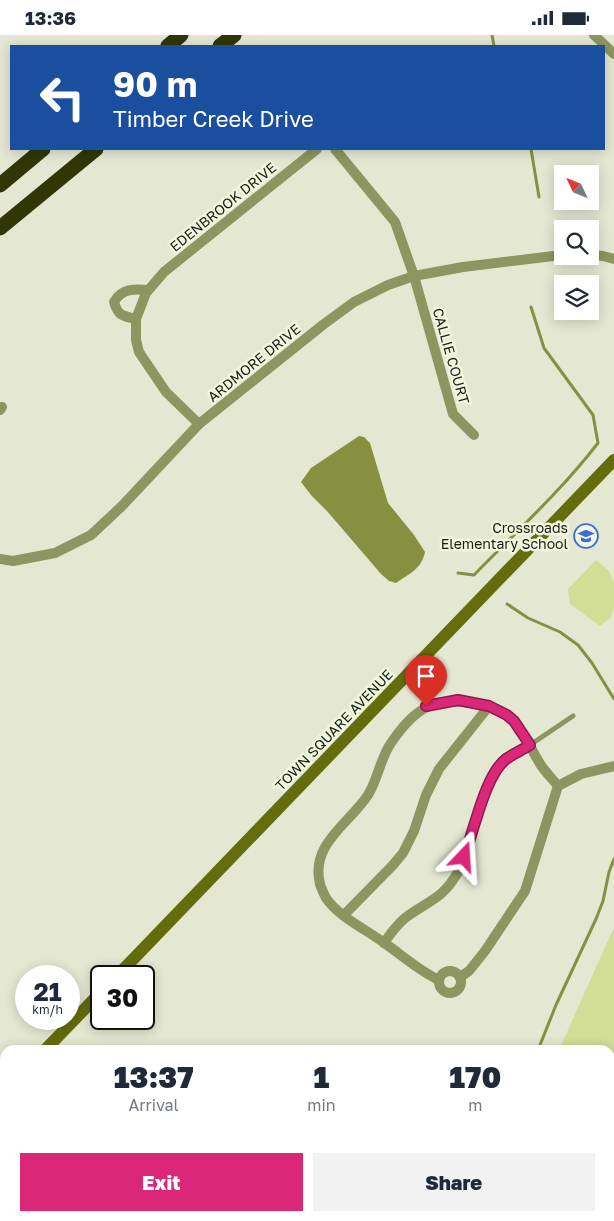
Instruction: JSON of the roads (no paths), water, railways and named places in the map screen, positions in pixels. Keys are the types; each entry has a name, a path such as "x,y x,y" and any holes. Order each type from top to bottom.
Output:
{"highway":[{"path":"169,45 181,35"},
{"path":"221,45 234,35"},
{"path":"0,185 42,150"},
{"path":"0,228 95,150"}],"main road":[{"name":"TOWN SQUARE AVENUE","path":"128,965 614,460"},
{"path":"50,1045 90,1003"}],"street":[{"path":"594,35 605,45"},
{"name":"EDENBROOK DRIVE","path":"199,424 166,392 139,353 136,340 136,319 148,290 164,272 316,150"},
{"name":"CALLIE COURT","path":"336,150 395,222 414,276 453,414 474,435"},
{"name":"ARDMORE DRIVE","path":"0,559 13,561 55,553 91,535 122,506 199,424 354,302 388,285 414,276 463,267 554,256"},
{"path":"599,256 614,259"},
{"path":"136,319 122,316 116,311 114,302 124,291 148,290"},
{"path":"439,980 417,967 344,915 326,898 320,885 318,871 320,855 326,843 358,809 368,795 389,746 402,728 426,706 458,700 489,706 507,715 514,721 540,764 558,786"},
{"path":"344,915 403,853 414,831 426,795 439,769 489,706"},
{"path":"384,943 403,920 442,895 451,884 458,872 488,785 505,760 530,745"},
{"path":"460,977 469,971 485,951 525,891 558,786 581,775 614,766"},
{"path":"447,971 455,972 460,977 459,987 450,993 441,988 439,980 441,975 447,971"}],"lane":[{"path":"530,745 573,716"}],"waterway":[{"path":"492,35 494,45"},
{"path":"531,150 539,197"},
{"path":"458,573 474,575 554,495 598,443 593,415 544,348 531,307"},
{"path":"507,604 528,618 560,632 578,645 592,663 614,699"},
{"path":"540,1045 556,1005 596,919 603,901 609,872 614,859"}],"place":[{"name":"Crossroads Elementary School","path":"586,536"}]}
